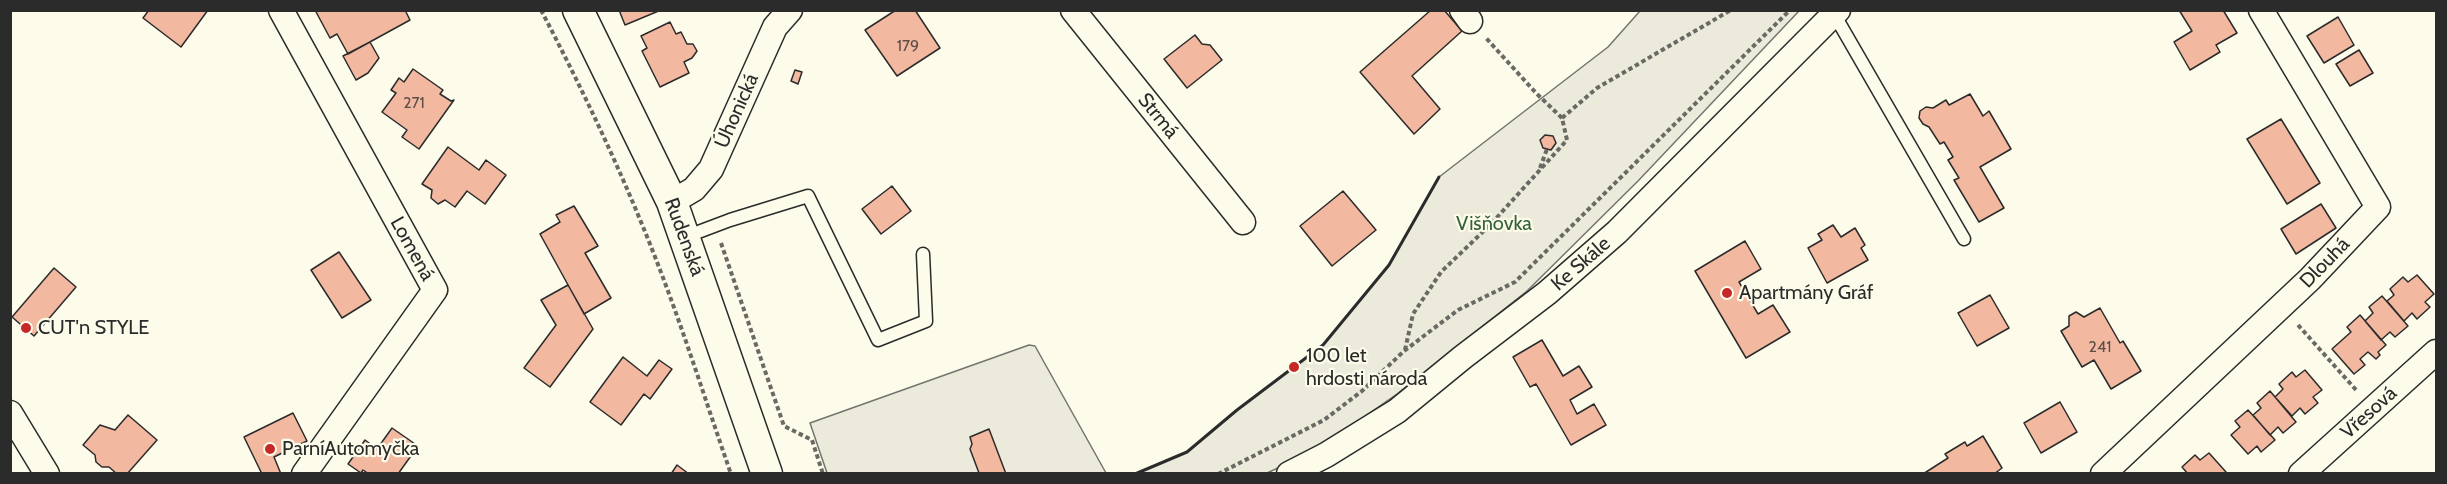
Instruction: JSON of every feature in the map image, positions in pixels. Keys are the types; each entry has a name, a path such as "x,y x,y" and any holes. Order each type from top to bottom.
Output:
{"street":[{"name":"Lomená","path":"281,10 435,290 304,474"},
{"name":"Rudenská","path":"578,10 672,202 767,474"},
{"name":"Úhonická","path":"672,202 694,189 711,169 775,27 790,10"},
{"name":"Strmá","path":"1073,10 1243,222"},
{"name":"Dlouhá","path":"2103,474 2281,307 2378,207 2261,10"},
{"name":"Ke Skále","path":"1289,474 1326,455 1397,411 1547,293 1617,232 1836,12"},
{"name":"Vřesová","path":"2301,474 2436,352"},
{"path":"10,413 47,474"}],"lane":[{"path":"1836,12 1964,239"},
{"path":"685,237 715,225 808,196 878,340 926,321 923,254"}],"path":[{"path":"541,10 628,191 662,275 731,474"},
{"path":"1562,117 1597,88 1731,10"},
{"path":"1218,474 1324,420 1362,391 1404,351 1458,310 1515,282 1790,10"},
{"path":"1404,351 1413,314 1441,272 1491,224 1566,140 1562,117 1536,93 1466,16"},
{"path":"1538,172 1547,149"},
{"path":"715,225 784,426 812,440 823,474"},
{"path":"2281,307 2373,409"}],"green space":[{"name":"Višňovka","path":"1640,11 1799,11 1638,181 1527,291 1397,394 1315,451 1267,473 1135,474 1187,452 1237,410 1323,345 1389,265 1439,177 1608,47"},
{"path":"1029,345 1035,346 1106,473 827,473 810,423"}],"building":[{"path":"149,10 208,10 181,47 143,18"},
{"path":"315,10 405,10 410,20 348,54 337,34 330,38"},
{"path":"619,10 661,10 625,25"},
{"path":"896,10 915,10 940,48 897,76 865,30"},
{"path":"1431,10 1444,10 1462,31 1412,76 1440,109 1414,134 1360,72"},
{"path":"2179,10 2223,10 2237,33 2216,45 2220,52 2190,70 2174,42 2192,31"},
{"path":"2338,17 2354,45 2324,63 2307,36"},
{"path":"670,22 676,34 681,32 687,44 693,44 697,51 692,58 684,62 689,73 660,87 642,51 647,48 641,36"},
{"path":"1195,35 1202,44 1210,45 1222,60 1187,88 1164,59"},
{"path":"370,42 379,58 368,73 356,80 343,56"},
{"path":"2359,50 2373,73 2350,86 2336,64"},
{"path":"413,69 443,90 440,94 451,101 454,100 419,149 402,137 407,130 382,112 396,93 391,90 399,78 404,82"},
{"path":"795,70 802,72 798,84 791,81"},
{"path":"1970,94 1983,116 1989,111 2011,149 1980,167 2004,208 1979,222 1954,180 1959,178 1948,160 1953,157 1944,142 1940,144 1929,127 1919,118 1920,111 1926,107 1933,108 1946,100 1949,105"},
{"path":"2281,119 2320,183 2287,204 2247,139"},
{"path":"1545,135 1553,136 1556,143 1551,150 1543,148 1540,140"},
{"path":"448,147 479,170 486,160 506,175 485,204 467,191 455,207 445,200 438,204 431,198 432,190 422,184"},
{"path":"892,186 911,211 881,234 862,209"},
{"path":"1343,191 1376,230 1332,266 1300,226"},
{"path":"2321,204 2336,228 2296,254 2281,229"},
{"path":"574,206 598,246 585,253 611,298 584,314 540,234 560,222 556,215"},
{"path":"1833,225 1841,237 1855,228 1865,245 1861,248 1868,260 1827,283 1808,248 1822,240 1818,234"},
{"name":"Apartmány Gráf","path":"1745,241 1761,269 1739,282 1758,314 1773,305 1790,332 1746,358 1695,271"},
{"path":"339,252 371,300 342,318 311,270"},
{"path":"54,268 76,287 34,336 12,317"},
{"path":"2417,275 2434,294 2425,302 2430,307 2417,319 2412,313 2404,321 2387,301 2394,295 2390,289 2403,277 2408,282"},
{"path":"568,285 593,329 550,387 524,368 556,325 541,300"},
{"path":"1990,295 2009,328 1977,346 1958,313"},
{"path":"2382,296 2408,326 2395,337 2390,332 2381,340 2365,321 2373,313 2369,307"},
{"path":"2100,308 2120,343 2123,341 2141,371 2111,389 2094,360 2082,367 2061,331 2069,326 2069,316 2076,312 2084,317"},
{"path":"2360,315 2386,345 2378,352 2380,355 2376,359 2368,352 2360,359 2365,365 2354,374 2332,349 2351,332 2347,327"},
{"path":"1542,340 1563,376 1579,366 1592,387 1570,400 1577,414 1594,404 1606,425 1571,445 1536,384 1530,387 1513,357"},
{"path":"623,357 647,376 659,360 672,369 650,399 644,394 621,425 590,402"},
{"path":"2305,370 2322,390 2313,397 2318,403 2305,414 2300,408 2292,416 2275,397 2283,389 2279,384 2292,372 2296,377"},
{"path":"2270,391 2296,422 2283,433 2278,427 2270,435 2253,415 2261,408 2257,403"},
{"path":"2060,402 2077,432 2041,453 2024,423"},
{"path":"2248,410 2275,440 2261,452 2257,446 2248,454 2231,435 2240,427 2235,421"},
{"name":"ParníAutomyčka","path":"293,413 307,441 274,457 281,474 262,474 244,437"},
{"path":"128,415 157,440 127,474 117,474 109,467 102,467 96,462 95,455 83,445 100,425 115,430"},
{"path":"392,428 418,446 398,474 369,474 363,470 361,473 348,464 365,440 377,449"},
{"path":"989,429 1006,474 979,473 970,449 972,444 970,437"},
{"path":"1983,436 2002,468 1994,474 1923,474 1948,458 1945,454 1965,442 1967,446"},
{"path":"2209,453 2226,472 2224,474 2188,474 2182,467 2195,455 2200,460"},
{"path":"677,465 689,474 671,474"}],"wall":[{"path":"1135,474 1187,452 1237,410 1323,345 1389,265 1439,177"}],"place":[{"name":"Apartmány Gráf","path":"1727,293"},
{"name":"CUT'n STYLE","path":"26,328"},
{"name":"100 let hrdosti národa","path":"1294,367"},
{"name":"ParníAutomyčka","path":"270,449"}]}
